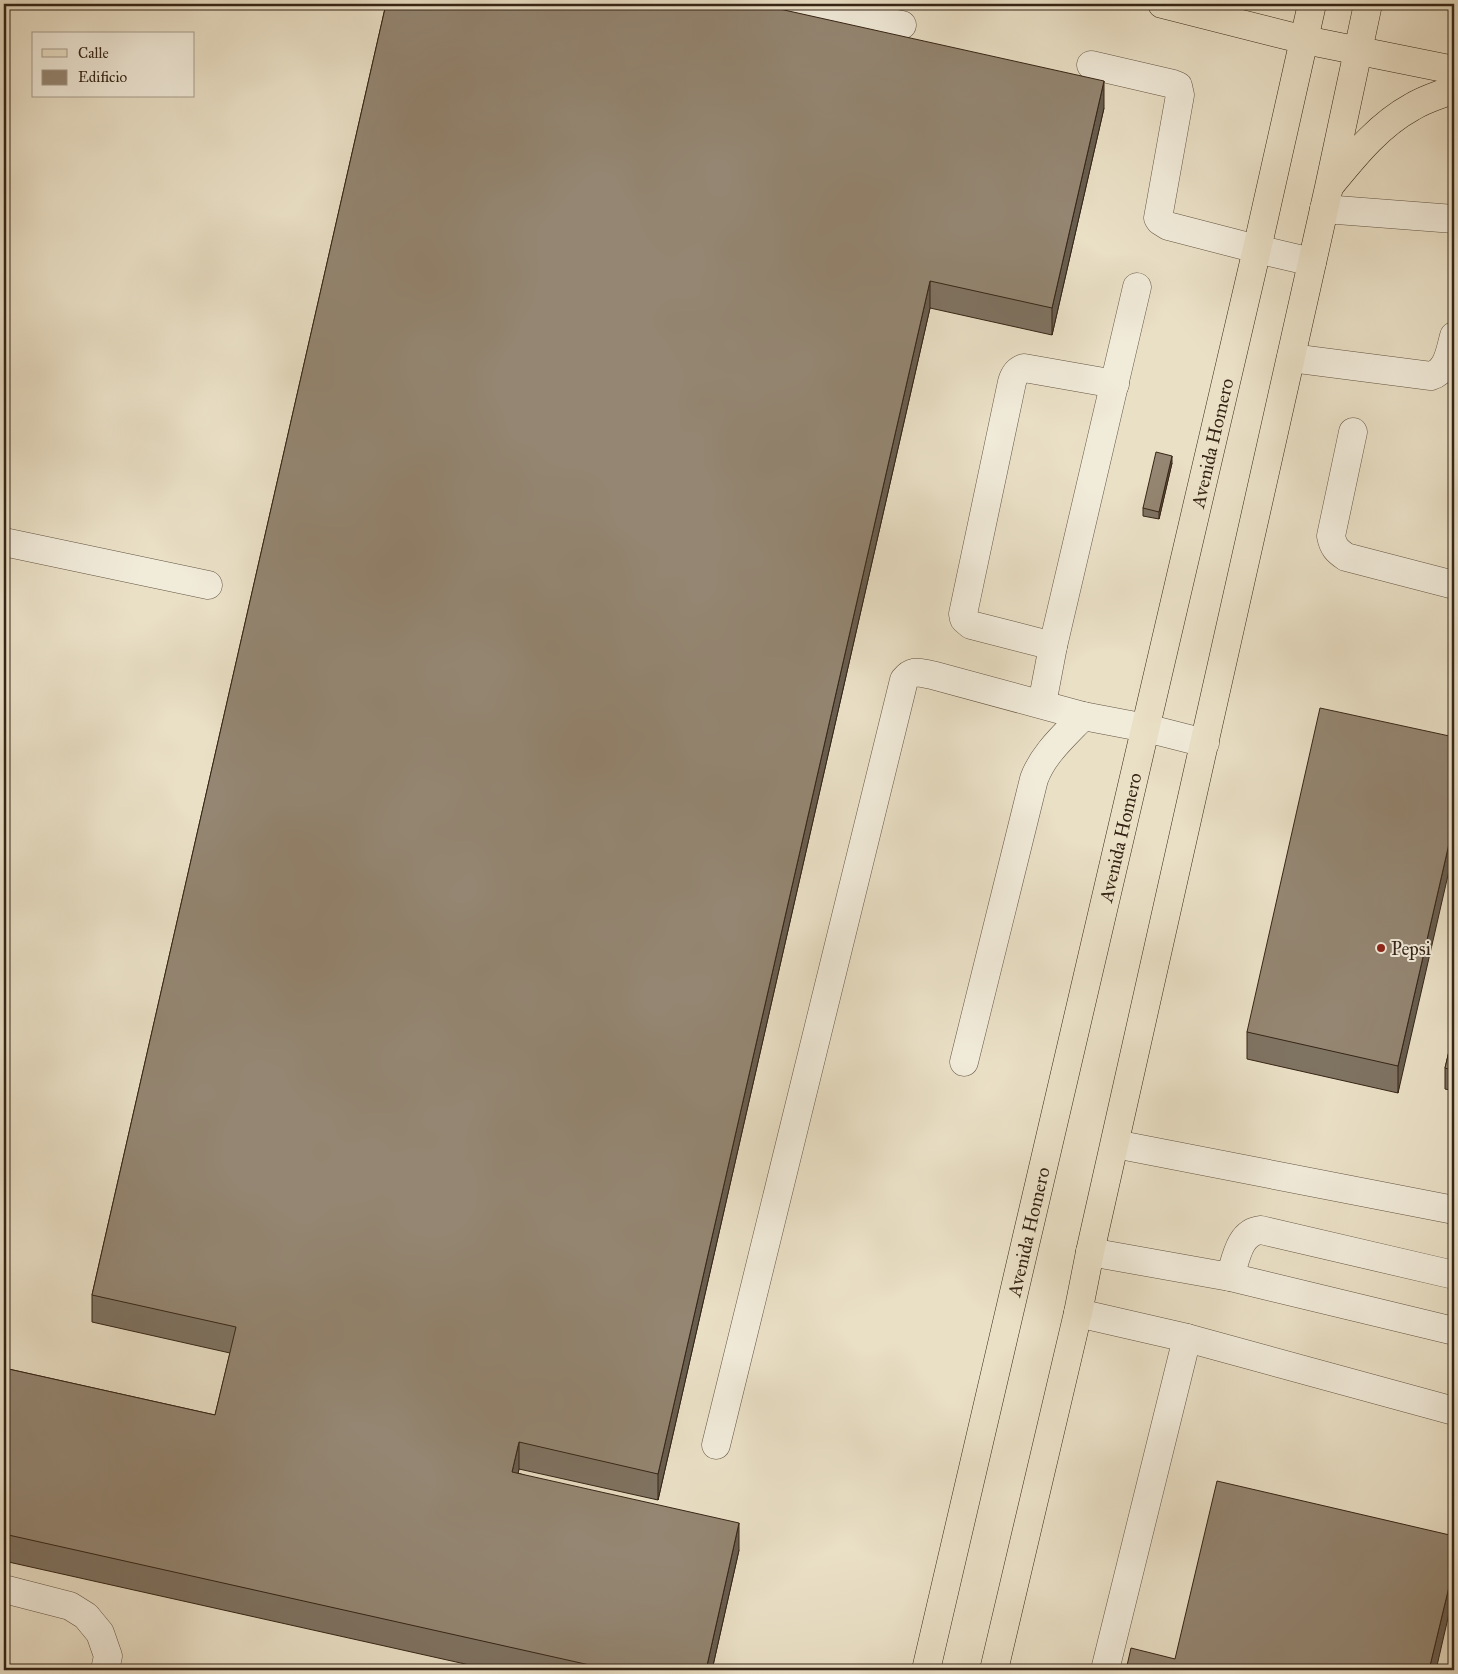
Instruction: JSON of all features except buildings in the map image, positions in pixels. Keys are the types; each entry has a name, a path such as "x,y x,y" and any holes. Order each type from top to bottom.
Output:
{"main road":[{"path":"1162,4 1358,52 1454,70"},
{"name":"Avenida Homero","path":"926,1670 1257,249 1312,4"},
{"path":"994,1670 1078,1313 1090,1252 1327,198 1368,4"},
{"path":"1327,198 1364,144 1385,125 1412,106 1454,89"}],"lane":[{"path":"790,4 902,25"},
{"path":"1090,65 1178,86 1180,96 1158,218 1160,221 1168,226 1312,262"},
{"path":"1327,198 1454,219"},
{"path":"1042,704 1053,646 1137,287"},
{"path":"1291,358 1432,376 1438,374 1444,368 1454,336"},
{"path":"1053,646 971,625 964,620 963,614 1012,382 1014,375 1024,368 1115,384"},
{"path":"1353,432 1331,536 1333,545 1338,552 1346,557 1454,585"},
{"path":"4,542 208,585"},
{"path":"716,1445 904,680 909,674 914,672 932,675 1083,716 1146,728 1205,743"},
{"path":"964,1062 1037,770 1045,758 1083,716"},
{"path":"1115,1144 1454,1210"},
{"path":"1230,1276 1243,1240 1254,1230 1261,1230 1454,1275"},
{"path":"1090,1252 1230,1276 1454,1331"},
{"path":"1078,1313 1187,1338 1454,1411"},
{"path":"1105,1670 1187,1338"},
{"path":"4,1589 70,1606 86,1616 100,1633 108,1656 105,1670"}],"place":[{"name":"Pepsi","path":"1381,948"}]}
